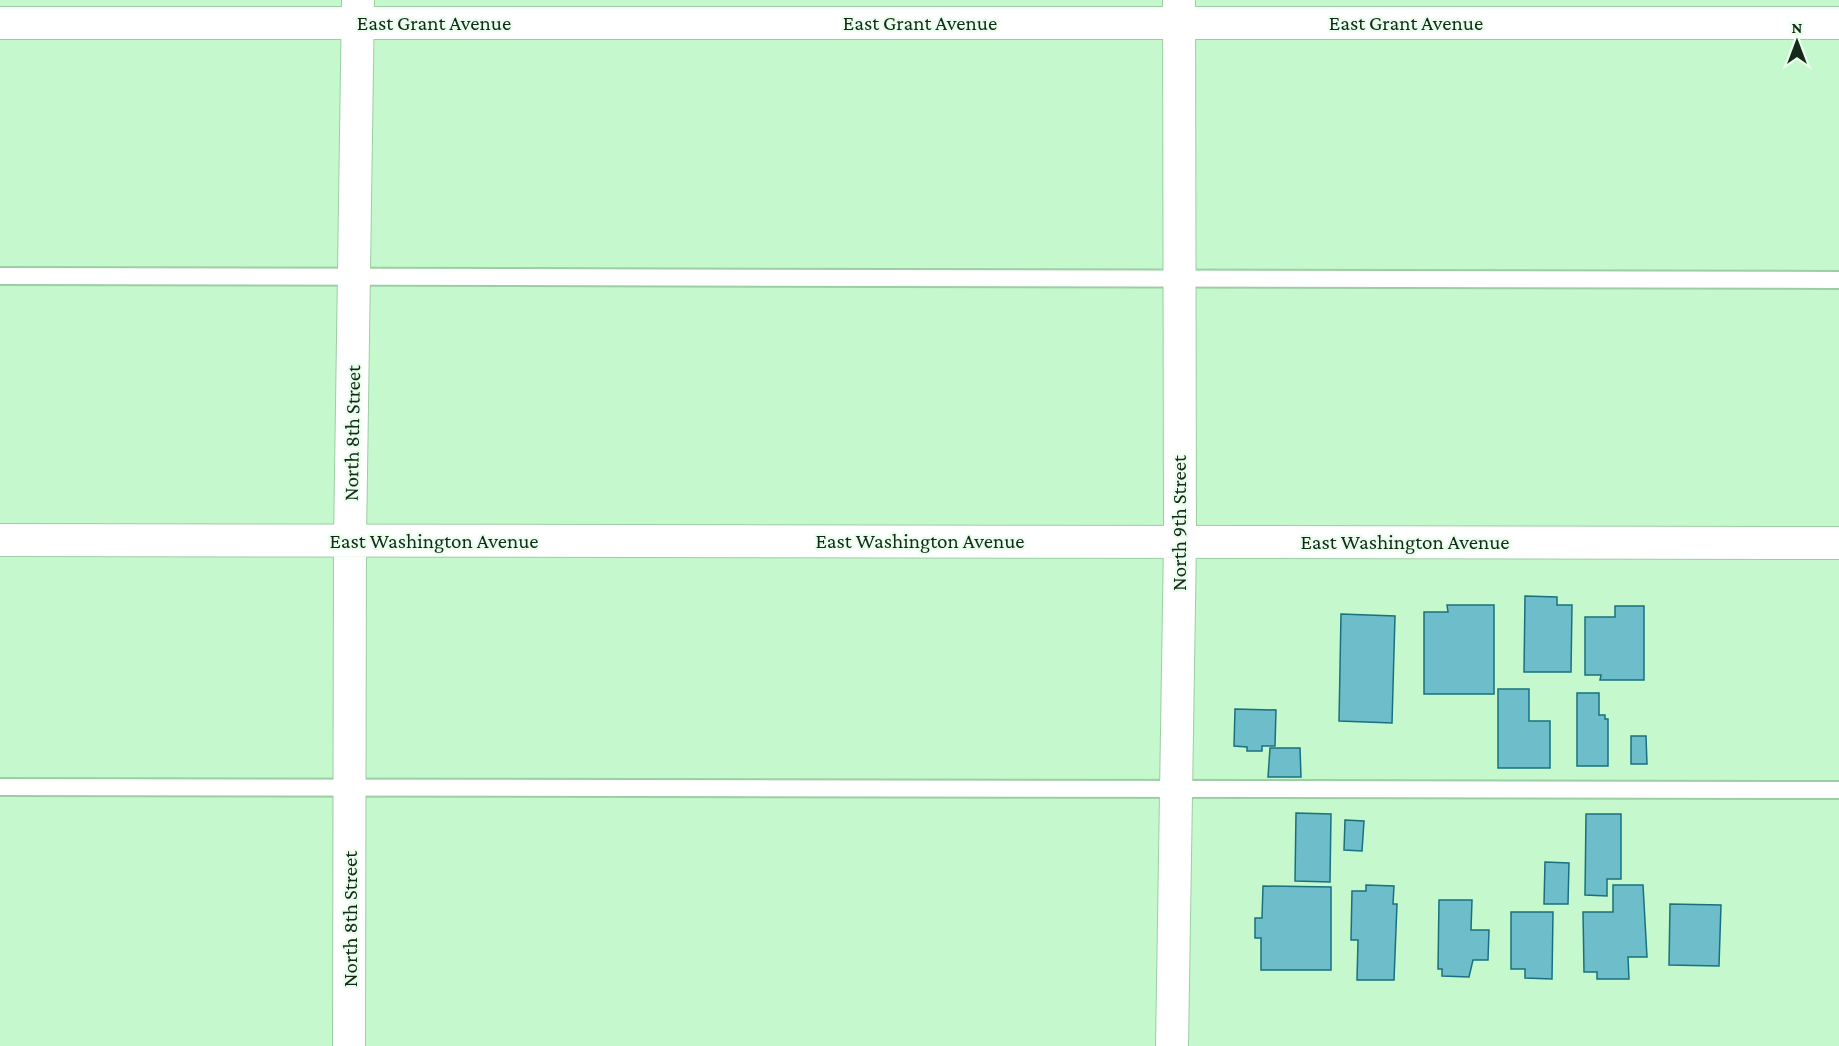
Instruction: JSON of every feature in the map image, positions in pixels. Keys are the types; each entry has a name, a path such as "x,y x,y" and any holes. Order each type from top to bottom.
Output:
{"street":[{"name":"East Grant Avenue","path":"0,23 357,12 1180,12 1839,23"},
{"name":"North 8th Street","path":"349,1046 350,541 356,276 357,12"},
{"name":"North 9th Street","path":"1172,1046 1180,542 1180,12"},
{"name":"East Washington Avenue","path":"0,540 1839,543"}],"lane":[{"path":"0,276 1839,280"},
{"path":"0,788 1839,790"}],"building":[{"path":"1525,596 1557,597 1557,605 1572,605 1571,672 1524,672"},
{"path":"1447,605 1494,605 1494,694 1424,694 1424,612 1448,612"},
{"path":"1615,606 1644,606 1644,680 1600,680 1601,675 1585,675 1585,617 1615,617"},
{"path":"1341,614 1395,616 1392,723 1339,721"},
{"path":"1498,689 1529,689 1529,721 1550,721 1550,768 1498,768"},
{"path":"1577,693 1599,693 1599,715 1605,715 1605,719 1608,719 1608,766 1577,766"},
{"path":"1235,709 1276,710 1275,746 1262,746 1262,751 1247,751 1247,747 1234,746"},
{"path":"1631,736 1646,736 1647,764 1631,764"},
{"path":"1270,748 1300,748 1301,777 1268,777"},
{"path":"1296,813 1331,814 1330,882 1295,881"},
{"path":"1586,814 1621,814 1621,879 1607,879 1607,896 1585,895"},
{"path":"1345,820 1364,821 1362,851 1344,850"},
{"path":"1545,862 1569,863 1568,904 1544,904"},
{"path":"1366,885 1394,886 1393,904 1397,904 1394,980 1357,980 1358,940 1351,940 1352,891 1366,891"},
{"path":"1613,885 1643,885 1647,957 1628,957 1629,979 1597,979 1597,972 1584,972 1583,912 1613,912"},
{"path":"1263,886 1331,887 1331,970 1261,970 1261,938 1255,938 1255,918 1262,918"},
{"path":"1439,900 1472,900 1471,930 1489,930 1488,960 1473,960 1469,977 1442,976 1442,969 1438,969"},
{"path":"1670,904 1721,905 1719,966 1669,965"},
{"path":"1511,912 1553,912 1552,979 1525,978 1525,969 1511,969"}]}
